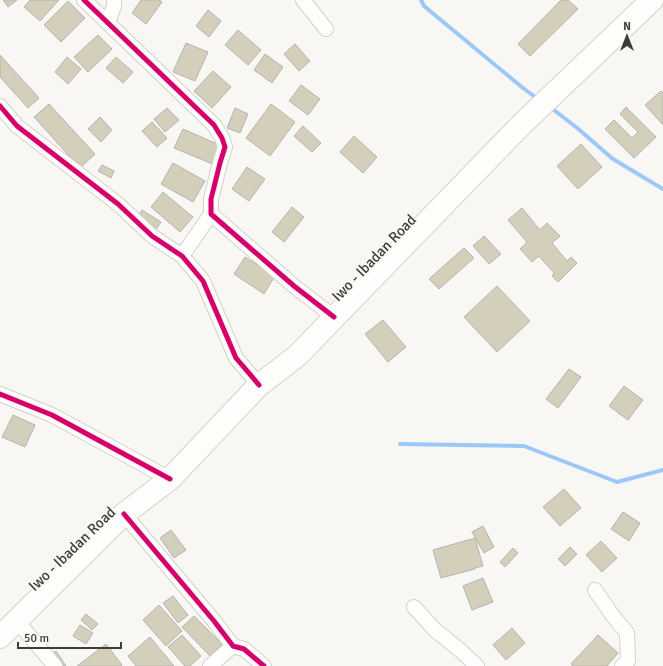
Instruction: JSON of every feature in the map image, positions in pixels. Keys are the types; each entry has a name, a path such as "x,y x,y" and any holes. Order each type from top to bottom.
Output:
{"main road":[{"name":"Iwo - Ibadan Road","path":"0,637 124,514 170,479 259,385 296,356 521,125 652,0"}],"street":[{"path":"84,0 214,125 222,138 225,147 212,199 212,214 182,256"},
{"path":"108,23 114,6 114,0"},
{"path":"303,0 326,29"},
{"path":"565,84 662,0"},
{"path":"0,106 17,126 118,204 152,236 182,256 203,281 236,358 259,385"},
{"path":"212,214 294,286 334,317"},
{"path":"0,394 52,415 170,479"},
{"path":"124,514 214,621 233,646 244,649 264,666"},
{"path":"595,590 627,633 628,661 622,666"},
{"path":"414,607 435,630 461,651 476,666"},
{"path":"16,620 55,666"},
{"path":"210,666 233,646"}],"building":[{"path":"3,0 17,0 8,7"},
{"path":"30,0 59,0 40,21 24,7"},
{"path":"141,0 159,0 162,2 146,24 132,13"},
{"path":"561,0 568,0 578,9 530,56 518,44"},
{"path":"68,1 85,18 61,42 44,25"},
{"path":"208,10 221,21 209,37 196,26"},
{"path":"238,30 261,50 248,65 225,45"},
{"path":"98,35 112,49 88,72 74,57"},
{"path":"186,43 208,52 195,81 173,72"},
{"path":"295,44 310,61 299,71 284,54"},
{"path":"265,54 283,67 272,83 254,70"},
{"path":"0,55 39,98 28,108 0,77"},
{"path":"67,57 81,69 68,84 55,72"},
{"path":"116,57 133,72 123,83 106,68"},
{"path":"213,71 231,87 212,108 194,91"},
{"path":"301,85 320,99 308,115 289,101"},
{"path":"661,91 663,93 663,125 645,105"},
{"path":"49,104 95,154 80,168 34,117"},
{"path":"271,104 295,122 270,156 246,138"},
{"path":"626,107 656,137 634,158 605,129 614,120 632,138 638,132 620,114"},
{"path":"167,108 179,120 165,132 154,119"},
{"path":"235,108 248,114 240,133 227,128"},
{"path":"100,117 112,130 101,142 88,129"},
{"path":"152,122 167,138 157,147 142,131"},
{"path":"303,126 321,143 312,152 294,136"},
{"path":"183,129 224,147 215,165 174,148"},
{"path":"354,136 377,157 363,173 340,152"},
{"path":"581,144 602,167 578,189 557,166"},
{"path":"173,163 205,181 193,202 161,184"},
{"path":"102,165 114,171 111,178 98,171"},
{"path":"247,167 265,179 249,201 232,189"},
{"path":"163,192 193,217 180,232 151,207"},
{"path":"292,207 304,217 284,242 272,232"},
{"path":"522,208 540,230 547,223 560,236 552,243 567,261 571,257 577,263 558,282 552,276 554,273 539,256 532,262 520,249 527,242 508,220"},
{"path":"142,210 161,222 156,229 138,217"},
{"path":"484,236 501,254 489,264 473,246"},
{"path":"464,248 474,258 439,289 429,279"},
{"path":"245,257 275,276 264,294 234,274"},
{"path":"497,286 530,321 497,352 464,317"},
{"path":"383,320 406,347 388,362 365,334"},
{"path":"569,369 581,377 558,408 546,399"},
{"path":"624,386 643,400 628,420 609,406"},
{"path":"13,415 35,425 25,447 2,437"},
{"path":"564,489 581,508 560,526 543,507"},
{"path":"623,512 640,523 629,541 611,529"},
{"path":"483,526 494,547 484,553 472,532"},
{"path":"171,530 186,550 174,558 160,538"},
{"path":"475,538 483,566 441,578 433,550"},
{"path":"601,541 617,558 602,572 586,555"},
{"path":"570,547 577,554 565,566 558,559"},
{"path":"513,548 518,553 505,567 500,562"},
{"path":"483,578 493,602 472,610 463,586"},
{"path":"173,596 188,615 178,623 163,603"},
{"path":"159,605 182,631 166,646 143,620"},
{"path":"86,614 98,624 92,630 81,620"},
{"path":"194,616 222,644 210,656 182,627"},
{"path":"80,625 93,633 86,644 73,636"},
{"path":"512,628 525,643 506,660 493,645"},
{"path":"182,635 201,656 190,666 185,666 168,647"},
{"path":"598,635 618,653 607,666 573,666 571,664"},
{"path":"150,637 174,666 136,666 128,656"},
{"path":"106,644 122,665 121,666 77,666"},
{"path":"56,651 66,666 56,666 49,655"}],"waterway":[{"path":"421,0 424,6 538,99"},
{"path":"550,107 613,159 663,189"},
{"path":"400,444 524,446 617,482 663,470"}],"cycle path":[{"path":"84,0 214,125 222,138 225,147 211,199 211,214 294,286 334,317"},
{"path":"0,106 17,126 118,204 152,236 182,256 203,281 236,358 259,385"},
{"path":"0,394 52,415 170,479"},
{"path":"124,514 214,621 233,646 244,649 264,666"}]}
